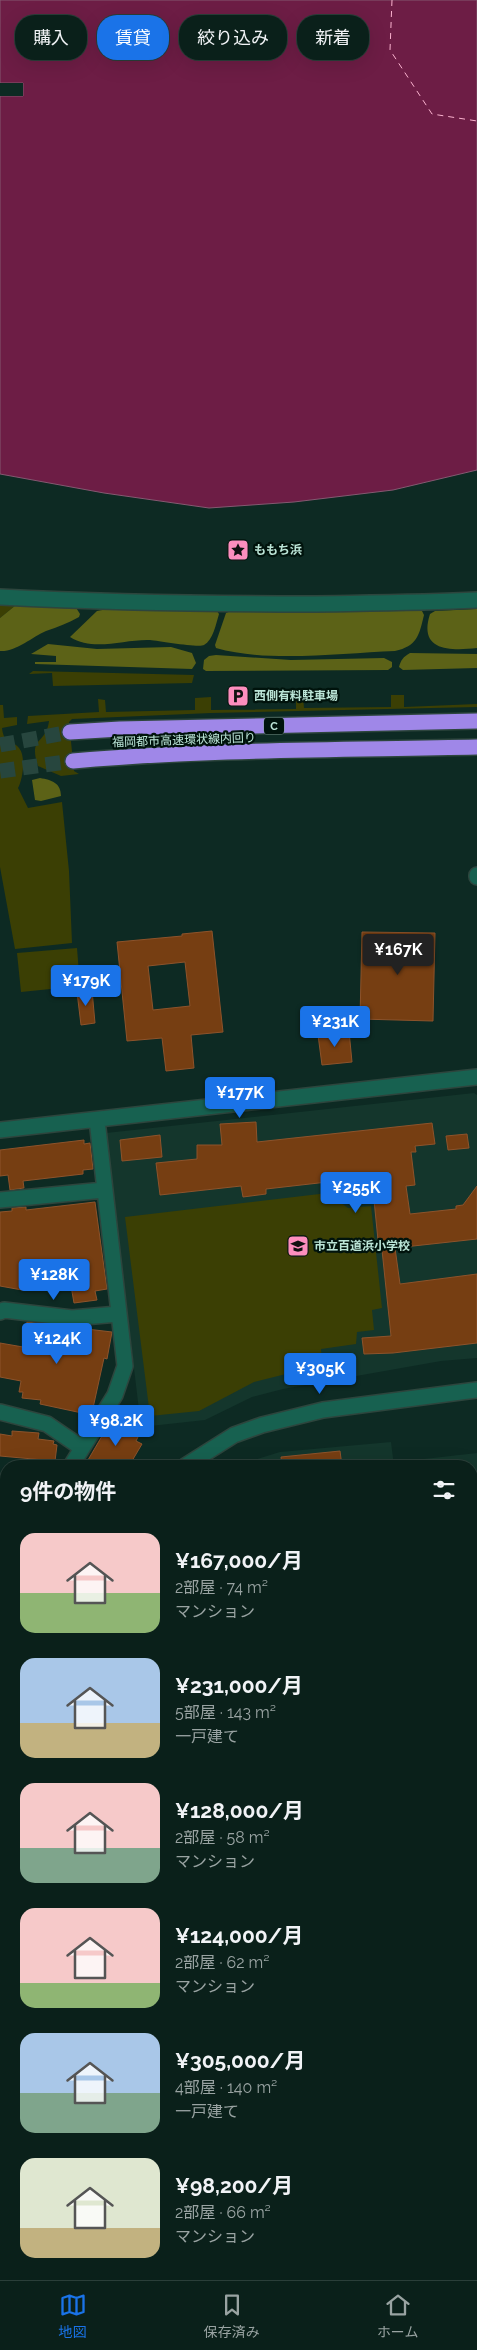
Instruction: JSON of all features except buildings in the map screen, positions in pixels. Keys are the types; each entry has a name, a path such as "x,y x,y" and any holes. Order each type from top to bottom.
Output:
{"highway":[{"name":"C","path":"70,732 120,729 477,721"},
{"name":"福岡都市高速環状線内回り","path":"72,761 135,755 477,747"}],"street":[{"path":"0,597 216,604 428,603 477,600"},
{"path":"0,1130 477,1077"},
{"path":"75,1460 115,1395 125,1366 97,1120"},
{"path":"0,1200 104,1190"},
{"path":"0,1312 4,1310 72,1318 118,1314"},
{"path":"194,1460 234,1435 262,1425 323,1410 477,1390"},
{"path":"0,1412 48,1424 82,1448"}],"shaded area":[{"path":"0,0 477,0 477,470 393,490 294,502 209,508 104,493 0,474 0,96 23,96 23,83 0,83"},
{"path":"0,605 16,605 0,618"},
{"path":"33,671 194,675 192,683 53,686 52,673 29,674"},
{"path":"391,695 404,695 404,707 477,704 477,707 211,713 72,719 69,722 74,771 79,774 61,776 38,766 35,756 36,745 45,734 49,721 27,724 28,716 99,712 98,699 105,700 106,712 195,710 195,698 211,697 211,710 296,709 296,696 303,696 304,708 391,707"},
{"path":"0,705 3,705 4,718 17,717 17,725 2,728 4,737 16,745 21,752 23,768 18,788 28,808 62,802 69,871 72,943 15,949 0,867"},
{"path":"77,948 80,986 21,992 17,953"},
{"name":"市立百道浜小学校","path":"474,1093 477,1095 477,1358 441,1361 283,1389 252,1397 205,1420 141,1427 106,1133"},
{"path":"328,1193 348,1208 371,1206 382,1308 372,1310 374,1330 357,1332 356,1344 321,1349 322,1365 254,1382 199,1411 150,1416 125,1217"},
{"path":"391,1442 393,1460 254,1460 280,1452"},
{"path":"477,1453 477,1460 415,1460"}],"green space":[{"path":"16,605 75,606 80,614 79,617 46,631 18,647 0,651 0,618"},
{"path":"113,608 204,610 217,611 219,614 210,639 201,646 150,640 89,644 70,637 97,611"},
{"path":"267,609 305,612 402,609 422,611 424,615 413,643 395,651 281,656 236,653 216,648 215,645 226,613 231,611"},
{"path":"477,609 477,648 447,648 432,642 428,635 427,626 430,614 435,611"},
{"path":"48,644 97,649 171,647 192,653 196,663 192,669 35,664 35,662 56,662 56,656 31,654"},
{"path":"410,653 477,654 477,668 403,670 399,667 401,662"},
{"path":"209,656 291,660 384,658 392,662 392,667 388,670 206,671 203,669 204,660"},
{"path":"40,778 58,785 61,796 41,801 35,800 32,780"}],"pier":[{"path":"0,83 23,83 23,96 0,96 0,94 21,94 20,85 0,85"}],"ferry route":[{"path":"392,0 390,50 432,114 477,121"}],"tunnel":[{"path":"0,745 70,732"},
{"path":"0,771 73,761"}],"place":[{"name":"ももち浜","path":"238,550"},
{"name":"西側有料駐車場","path":"238,696"},
{"name":"市立百道浜小学校","path":"298,1246"}]}
